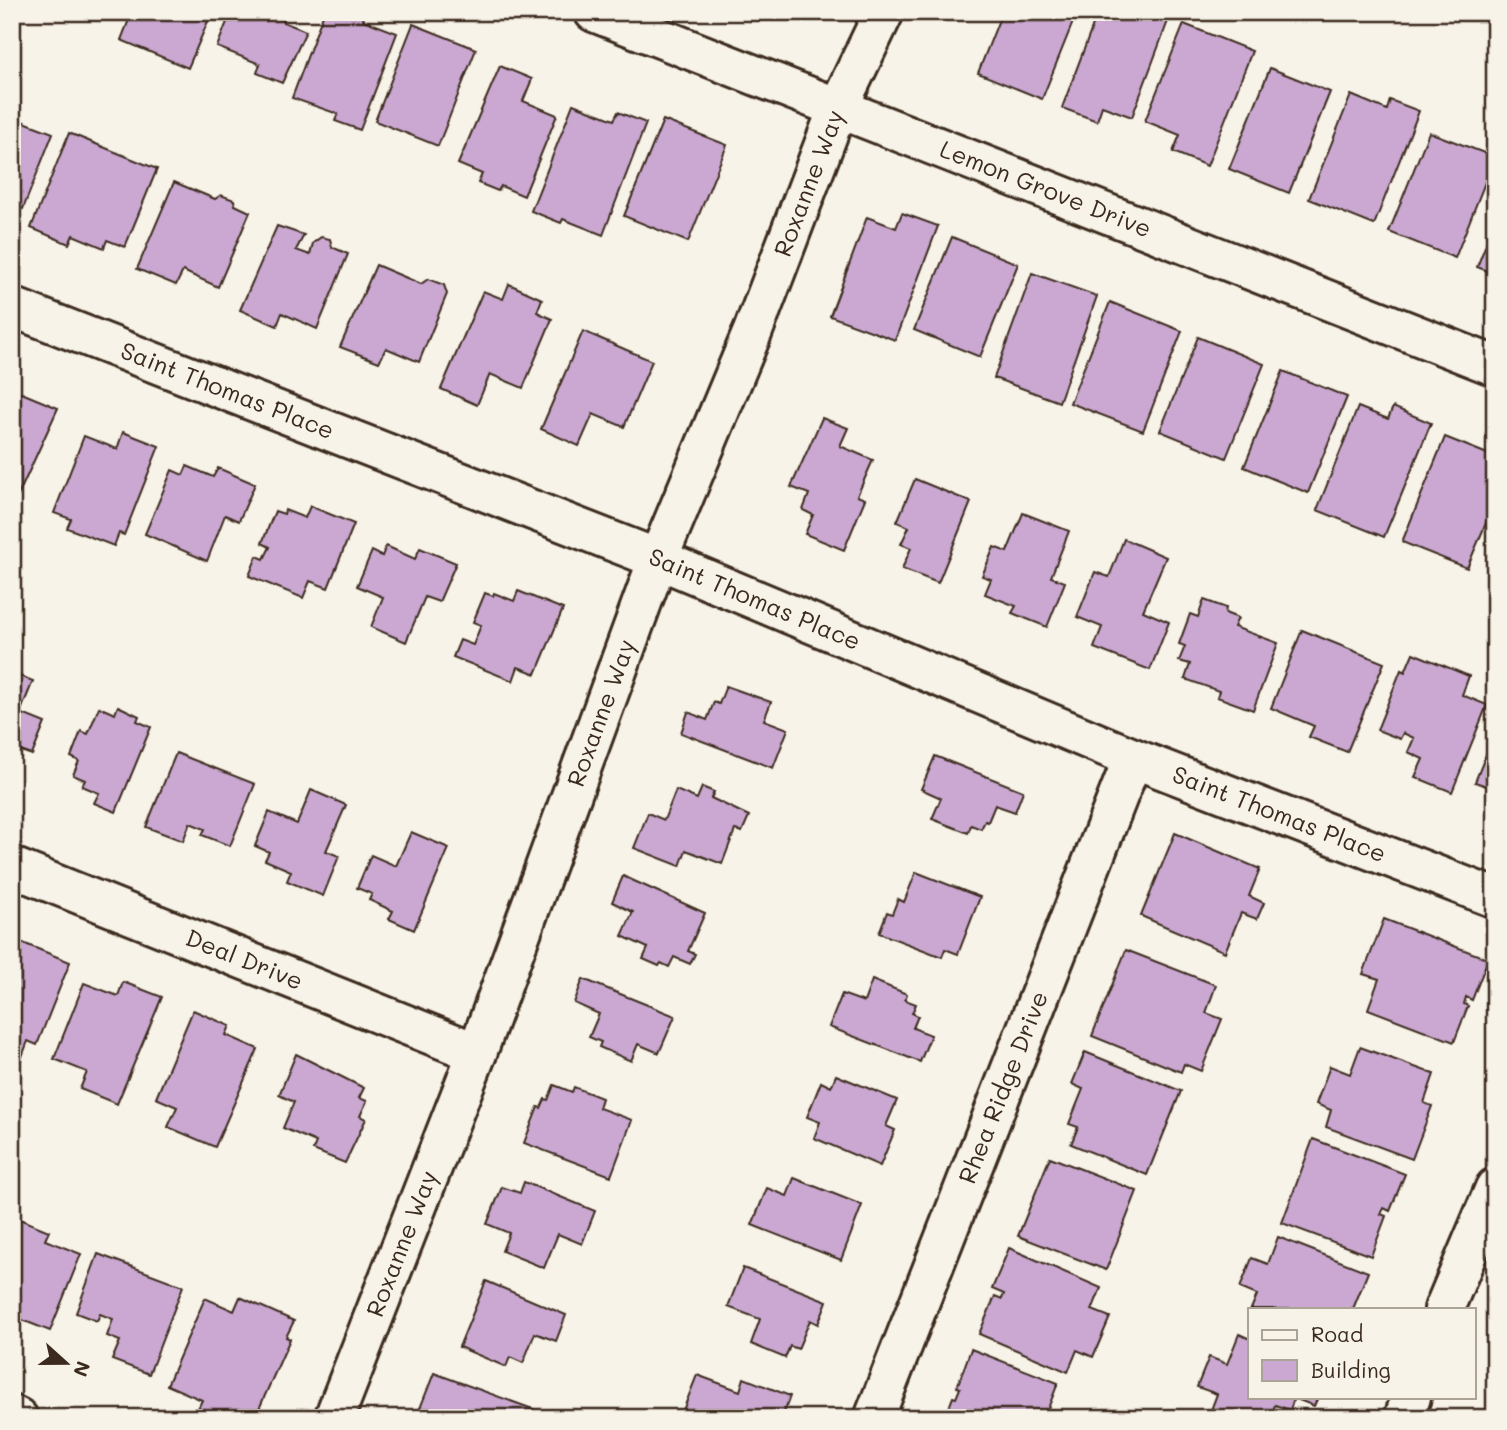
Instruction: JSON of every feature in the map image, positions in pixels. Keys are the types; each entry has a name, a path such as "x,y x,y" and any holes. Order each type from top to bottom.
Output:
{"street":[{"name":"Lemon Grove Drive","path":"594,12 1495,366"},
{"name":"Roxanne Way","path":"334,1418 477,1053 658,559 753,331 838,108 884,12"},
{"name":"Saint Thomas Place","path":"12,307 658,559 1133,758 1495,898"},
{"name":"Rhea Ridge Drive","path":"874,1418 1133,758"},
{"name":"Deal Drive","path":"12,867 477,1053"},
{"path":"1444,1308 1495,1188"},
{"path":"1404,1418 1411,1398"},
{"path":"12,1415 18,1418"}],"building":[{"path":"73,12 94,12 91,20"},
{"path":"132,12 212,12 188,68 121,40"},
{"path":"231,12 287,12 283,22 306,31 282,83 257,73 260,64 217,47"},
{"path":"324,12 365,12 363,20 397,33 360,130 335,121 338,114 292,98"},
{"path":"1002,12 1077,12 1042,99 978,73"},
{"path":"1098,12 1171,13 1132,117 1102,106 1097,121 1062,108"},
{"path":"413,24 476,49 438,146 375,121"},
{"path":"1184,24 1252,51 1207,166 1173,152 1180,135 1145,121"},
{"path":"500,66 532,79 523,101 557,115 524,196 501,186 498,191 478,183 482,174 458,164"},
{"path":"1270,68 1330,92 1289,193 1229,169"},
{"path":"1351,95 1387,110 1390,100 1419,111 1374,225 1309,199"},
{"path":"573,104 614,120 618,112 646,123 603,235 563,219 561,223 531,211"},
{"path":"19,120 53,133 23,209 12,204 12,137"},
{"path":"663,120 727,145 688,242 624,216"},
{"path":"1429,132 1495,157 1455,258 1389,232"},
{"path":"69,133 157,169 125,247 107,240 104,248 73,235 69,244 31,228"},
{"path":"174,182 215,199 221,195 234,200 235,205 250,212 218,287 183,271 176,285 137,269"},
{"path":"902,213 938,226 895,340 830,316 867,217 896,228"},
{"path":"1495,221 1495,274 1477,267"},
{"path":"277,226 304,235 296,250 310,255 313,243 321,237 330,239 332,247 348,254 317,329 282,313 277,326 240,310"},
{"path":"952,237 1018,264 980,357 914,330"},
{"path":"376,265 421,284 428,279 444,285 447,294 419,362 386,348 379,362 340,347"},
{"path":"1032,273 1097,296 1059,402 994,378"},
{"path":"509,284 542,299 537,312 552,319 523,388 490,374 477,405 441,389 483,291 503,299"},
{"path":"1110,302 1182,331 1143,431 1070,403"},
{"path":"583,331 652,361 624,427 593,414 579,446 541,429"},
{"path":"1198,337 1264,364 1226,458 1160,431"},
{"path":"1283,371 1347,397 1308,493 1244,467"},
{"path":"12,389 58,408 16,500 12,499"},
{"path":"1358,407 1388,419 1393,407 1431,423 1384,537 1317,510"},
{"path":"822,418 848,428 840,446 873,460 857,496 865,499 844,550 805,534 813,515 803,510 809,494 791,487"},
{"path":"123,432 159,446 124,535 119,533 114,546 67,528 71,519 54,513 84,436 117,449"},
{"path":"1445,437 1495,457 1495,502 1467,568 1402,542"},
{"path":"187,466 213,477 218,468 255,484 239,521 225,515 207,561 145,534 172,470 183,475"},
{"path":"915,479 971,502 938,583 902,569 911,548 901,544 909,527 897,522"},
{"path":"310,506 354,524 328,588 310,581 303,598 249,576 257,556 264,559 270,547 262,543 275,511 284,514 285,510 305,518"},
{"path":"1023,513 1069,531 1051,577 1065,582 1047,627 1012,613 1016,606 985,594 991,579 982,576 994,547 1007,552"},
{"path":"1124,539 1166,557 1143,611 1169,622 1150,670 1094,648 1102,627 1077,617 1095,572 1109,577"},
{"path":"386,546 415,559 420,548 456,563 439,602 425,597 406,642 371,627 383,597 357,586 372,551 382,556"},
{"path":"518,591 563,609 536,674 518,667 513,681 453,657 460,640 473,645 481,625 473,622 485,593 493,596 494,593 514,601"},
{"path":"1204,600 1226,608 1225,613 1238,618 1234,627 1278,643 1253,710 1217,697 1219,691 1185,679 1190,664 1179,661 1185,646 1179,644 1190,614 1198,617"},
{"path":"1302,630 1384,663 1347,752 1309,737 1314,726 1271,708"},
{"path":"1413,653 1469,676 1462,695 1487,705 1452,792 1415,777 1423,759 1408,752 1414,738 1403,733 1400,739 1377,730 1401,670 1405,672"},
{"path":"12,673 33,681 20,713 45,723 32,755 18,750 15,756 12,755"},
{"path":"726,686 771,702 764,720 788,729 773,768 681,733 688,712 707,720 714,702 719,704"},
{"path":"118,706 139,716 137,721 151,727 116,812 94,803 99,793 82,786 85,780 73,775 79,761 71,757 81,731 88,734 99,707 115,714"},
{"path":"1495,732 1495,789 1475,782"},
{"path":"176,753 255,784 230,846 202,835 205,829 190,823 183,841 146,827"},
{"path":"935,756 1023,791 1015,812 995,805 988,822 985,821 981,829 971,825 968,833 932,819 941,798 921,789"},
{"path":"702,787 714,792 711,798 749,816 742,832 735,830 722,864 686,850 680,866 634,848 648,813 664,820 676,790 697,799"},
{"path":"311,790 346,805 326,851 339,856 323,896 287,881 291,871 265,860 269,852 255,846 269,812 297,824"},
{"path":"411,832 449,848 414,930 389,919 393,911 369,900 372,894 357,888 371,855 396,866"},
{"path":"1175,833 1260,869 1249,896 1264,903 1257,919 1241,913 1225,952 1141,916"},
{"path":"916,872 980,897 958,954 945,949 942,957 879,933 887,912 892,914 898,899 904,902"},
{"path":"623,876 705,913 688,951 695,954 690,964 674,957 669,967 661,963 659,966 643,959 648,948 622,936 633,912 612,902"},
{"path":"1384,919 1488,959 1472,1000 1466,997 1464,1004 1468,1006 1454,1042 1368,1009 1379,979 1363,974"},
{"path":"18,941 70,962 37,1045 28,1041 18,1067 12,1065 12,945 16,946"},
{"path":"1126,950 1216,985 1206,1013 1222,1019 1201,1071 1184,1064 1181,1072 1092,1036"},
{"path":"583,979 675,1016 659,1053 638,1044 631,1061 599,1047 601,1042 589,1037 599,1014 574,1003"},
{"path":"872,980 907,994 905,1000 916,1004 912,1013 918,1016 913,1028 931,1035 920,1062 829,1027 842,994 864,1002"},
{"path":"123,982 162,997 117,1104 80,1089 87,1072 54,1059 84,983 118,996"},
{"path":"193,1010 230,1026 226,1035 258,1049 215,1147 168,1127 177,1107 156,1098"},
{"path":"1360,1047 1434,1074 1424,1103 1432,1106 1412,1159 1326,1127 1331,1110 1316,1104 1330,1066 1350,1074"},
{"path":"1085,1052 1181,1091 1147,1175 1071,1144 1078,1127 1069,1124 1083,1089 1072,1084"},
{"path":"296,1054 364,1088 359,1098 367,1101 360,1116 366,1119 345,1163 313,1150 316,1142 283,1128 294,1102 279,1095"},
{"path":"836,1075 897,1100 886,1126 895,1130 880,1166 814,1138 820,1122 807,1117 821,1082 831,1087"},
{"path":"554,1085 572,1092 574,1087 602,1098 599,1108 632,1120 611,1176 524,1143 538,1107 541,1108 545,1099 548,1100"},
{"path":"1313,1139 1405,1174 1390,1211 1384,1208 1381,1214 1386,1216 1371,1256 1282,1223"},
{"path":"1050,1157 1137,1191 1106,1270 1018,1236"},
{"path":"794,1178 862,1205 841,1260 752,1225 767,1188 787,1196"},
{"path":"524,1182 595,1211 582,1244 558,1234 544,1268 502,1251 509,1233 487,1224 502,1187 520,1193"},
{"path":"12,1216 49,1231 45,1240 81,1254 50,1331 12,1316"},
{"path":"1278,1237 1368,1272 1353,1308 1251,1308 1257,1295 1240,1288 1252,1258 1268,1264"},
{"path":"1009,1248 1101,1288 1092,1310 1110,1317 1093,1357 1077,1350 1068,1372 979,1334 995,1296 1002,1299 1004,1294 992,1289"},
{"path":"98,1254 183,1286 149,1374 112,1360 120,1341 107,1336 113,1319 100,1314 97,1321 76,1313"},
{"path":"743,1268 827,1301 818,1324 810,1320 798,1349 790,1346 785,1358 751,1344 760,1319 728,1307"},
{"path":"486,1281 566,1315 556,1341 535,1333 523,1363 510,1357 506,1367 459,1347"},
{"path":"240,1297 294,1321 286,1337 290,1339 255,1418 243,1418 226,1410 223,1418 201,1418 195,1415 202,1400 167,1385 205,1298 234,1311"},
{"path":"1239,1334 1248,1338 1248,1398 1294,1398 1290,1410 1275,1405 1271,1416 1275,1418 1208,1418 1217,1394 1197,1387 1209,1357 1227,1364"},
{"path":"971,1349 1058,1383 1047,1411 1064,1418 945,1418 953,1397 956,1398 960,1388 957,1387"},
{"path":"434,1373 546,1414 545,1418 433,1418 419,1411"},
{"path":"697,1375 740,1391 744,1378 790,1396 782,1418 680,1418"},
{"path":"1294,1398 1318,1398 1314,1406"}]}
